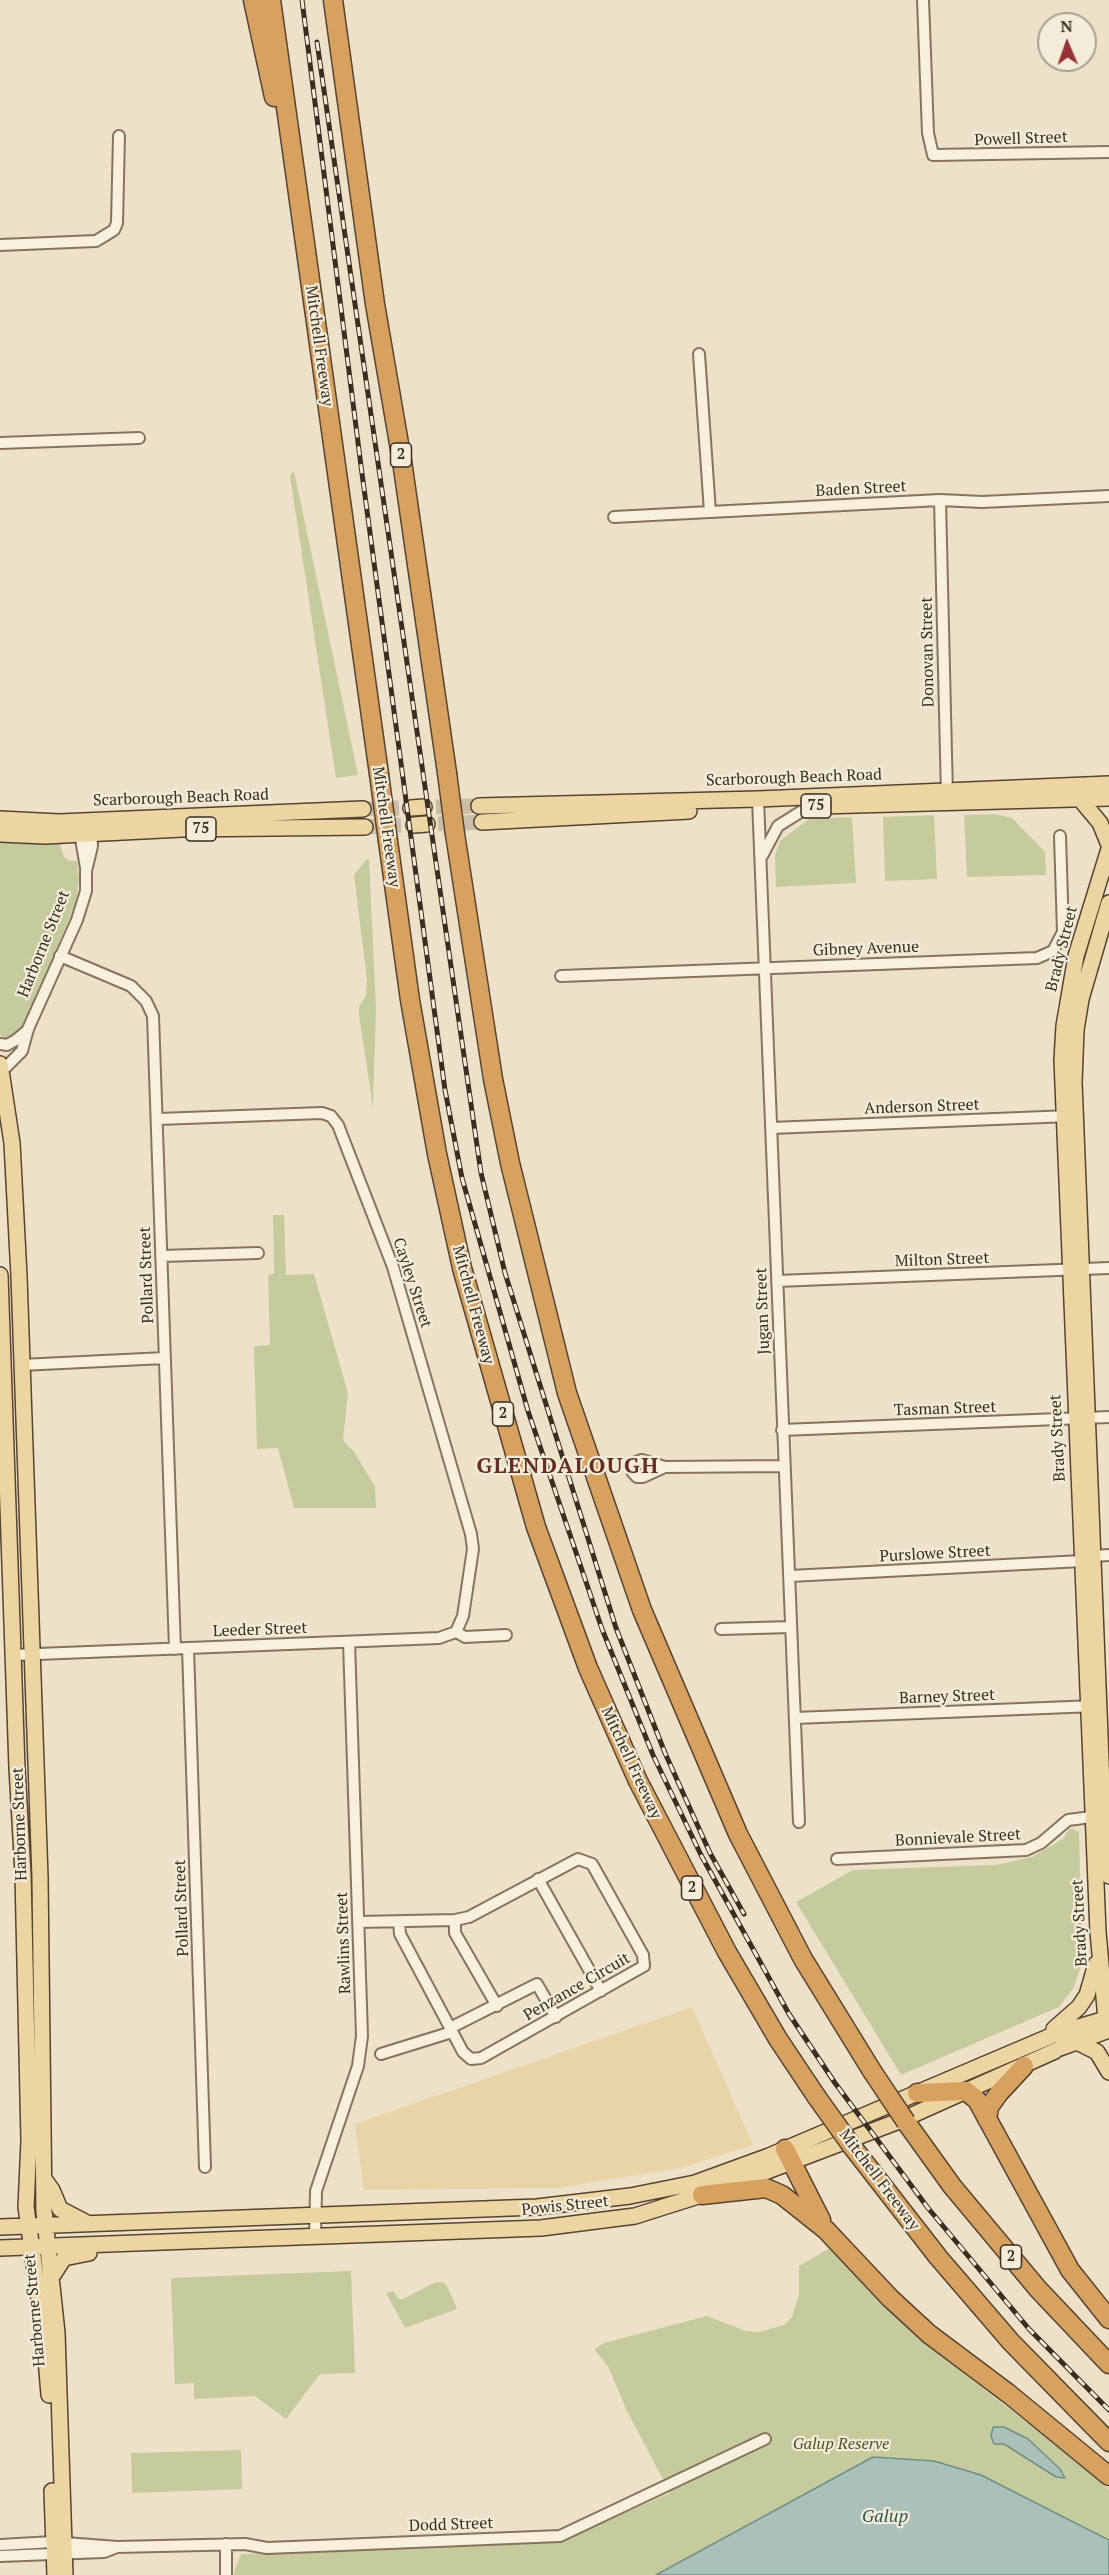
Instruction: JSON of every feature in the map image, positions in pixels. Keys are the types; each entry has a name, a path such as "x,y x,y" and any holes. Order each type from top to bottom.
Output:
{"highway":[{"path":"253,0 304,236"},
{"name":"Mitchell Freeway","path":"271,0 410,1000 437,1154 462,1268 539,1537 588,1668 638,1781 727,1952 778,2039 868,2168 938,2257 1011,2342 1109,2442"},
{"name":"2","path":"333,0 375,304 402,461 486,1037 510,1163 567,1393 642,1610 733,1823 803,1959 872,2071 921,2144 1038,2289 1109,2364"},
{"path":"987,2119 989,2107 1024,2066"},
{"path":"917,2093 966,2091 977,2100 1070,2270 1109,2319"},
{"path":"788,2156 826,2230"},
{"path":"702,2195 766,2188 782,2195 826,2230 890,2298 929,2334 1009,2394 1109,2476"}],"main road":[{"name":"Scarborough Beach Road","path":"482,822 758,803 810,806 1109,784"},
{"name":"Scarborough Beach Road","path":"479,806 758,803 947,796 1109,798"},
{"path":"1080,799 1100,823 1109,847"},
{"name":"Scarborough Beach Road","path":"0,834 363,809"},
{"name":"Scarborough Beach Road","path":"0,819 85,827 365,827"},
{"name":"Brady Street","path":"1107,2024 1099,1944 1100,1816 1069,1116 1062,1060 1069,989 1079,946 1109,847"},
{"name":"Brady Street","path":"1069,1116 1076,1030 1084,985 1109,903"},
{"name":"Harborne Street","path":"1,1068 12,1143 37,1767 45,2075 43,2179 47,2246 57,2333 59,2548 54,2575"},
{"name":"Harborne Street","path":"0,1275 17,1768 23,1874 28,2226 44,2334 59,2548 65,2575"},
{"path":"6,1450 25,1449"},
{"path":"17,1768 37,1767"},
{"name":"Brady Street","path":"1100,1816 1109,1876"},
{"path":"1054,2038 1087,1995 1095,1970 1099,1944"},
{"name":"Powis Street","path":"1054,2038 1077,2042 1107,2024"},
{"name":"Powis Street","path":"0,2248 548,2228 634,2216 702,2195 917,2093 1035,2042 1107,2024"},
{"name":"Powis Street","path":"0,2227 579,2204 695,2183 900,2121 1024,2066 1054,2038"},
{"path":"1077,2042 1097,2052 1109,2073"},
{"path":"43,2179 52,2190 60,2209 87,2223"},
{"path":"51,2278 64,2258 96,2253 117,2244"}],"street":[{"name":"Powell Street","path":"923,0 928,133 933,155 1109,152"},
{"path":"0,245 96,241 114,230 117,224 119,136"},
{"path":"699,354 710,512"},
{"path":"0,442 140,438"},
{"name":"Baden Street","path":"614,517 940,500 982,502 1109,496"},
{"name":"Donovan Street","path":"940,500 947,796"},
{"name":"Jugan Street","path":"758,803 767,968 782,1430 799,1822"},
{"path":"760,860 778,826 810,806"},
{"name":"Harborne Street","path":"1,1068 22,1051 28,1029 82,905 92,846 85,827"},
{"name":"Gibney Avenue","path":"561,976 1037,958 1053,951 1064,932 1060,836"},
{"name":"Pollard Street","path":"60,956 131,986 146,1001 154,1026 175,1649"},
{"path":"0,1044 7,1045 28,1029"},
{"name":"Cayley Street","path":"158,1119 322,1113 331,1116 338,1125 393,1267 471,1533 473,1549 463,1616 456,1632"},
{"name":"Anderson Street","path":"771,1128 1069,1116"},
{"path":"161,1256 258,1253"},
{"name":"Milton Street","path":"777,1281 1109,1268"},
{"path":"0,1303 19,1303"},
{"path":"21,1365 165,1358"},
{"name":"Tasman Street","path":"782,1430 1109,1417"},
{"path":"665,1467 784,1466"},
{"name":"Purslowe Street","path":"790,1576 1109,1555"},
{"path":"721,1629 791,1627"},
{"name":"Leeder Street","path":"13,1655 439,1638 456,1632 465,1637 506,1635"},
{"name":"Rawlins Street","path":"315,2236 316,2191 362,2050 349,1642"},
{"name":"Pollard Street","path":"188,1648 206,2168"},
{"name":"Barney Street","path":"795,1718 1094,1706"},
{"name":"Bonnievale Street","path":"837,1859 1026,1850 1041,1843 1068,1820 1100,1816"},
{"name":"Penzance Circuit","path":"358,1922 455,1920 469,1917 578,1859 592,1864 643,1955 644,1966 481,2058 471,2059 463,2052 400,1934 399,1922"},
{"path":"538,1879 601,1992"},
{"path":"455,1920 455,1933 497,2006"},
{"path":"381,2054 451,2030 537,1984 556,2017"},
{"name":"Dodd Street","path":"0,2556 104,2544 117,2547 226,2544 267,2548 560,2536 765,2439"},
{"path":"226,2544 226,2575"},
{"name":"Dodd Street","path":"0,2545 59,2548"}],"green space":[{"path":"294,471 358,775 336,778 290,476"},
{"path":"994,814 1012,818 1045,852 1046,875 967,877 964,815"},
{"path":"934,815 937,879 885,881 883,817"},
{"path":"852,817 856,883 776,887 775,855 780,841 809,819"},
{"path":"0,841 20,844 60,844 64,857 70,861 77,861 79,879 76,903 25,1022 15,1036 6,1040 0,1035"},
{"path":"369,859 376,1009 373,1108 359,1015 359,1007 366,995 367,980 354,875"},
{"path":"273,1215 284,1215 286,1275 314,1274 348,1393 343,1440 355,1453 375,1487 376,1508 294,1508 278,1448 257,1449 254,1346 270,1345 268,1275 274,1274"},
{"path":"1070,1828 1079,1832 1082,1963 1074,1987 1059,2007 901,2075 796,1902 853,1870 996,1865 1032,1857 1063,1839"},
{"name":"Galup Reserve","path":"830,2248 918,2338 1088,2470 1109,2490 1109,2575 233,2575 241,2554 561,2541 670,2493 626,2409 609,2368 594,2349 604,2343 707,2316 746,2331 759,2332 784,2325 792,2317 799,2294 799,2266"},
{"path":"351,2271 355,2373 320,2374 286,2419 255,2396 194,2399 194,2383 175,2384 171,2278"},
{"path":"443,2282 457,2309 405,2328 386,2293 393,2291 399,2299 403,2299 434,2283"},
{"path":"241,2450 242,2489 132,2493 131,2453"}],"sand":[{"path":"692,2007 753,2145 681,2168 558,2188 364,2190 355,2124"}],"water":[{"path":"993,2427 1004,2427 1028,2439 1060,2469 1065,2478 1056,2477 1004,2444 994,2444 991,2436"},
{"name":"Galup","path":"873,2457 934,2461 981,2475 1109,2540 1109,2575 656,2575"}],"tunnel":[{"path":"436,807 479,806"},
{"path":"363,809 399,808"},
{"path":"438,824 482,822"},
{"path":"365,827 401,825"}],"railway":[{"path":"302,0 361,466 445,1090 462,1178 528,1411 602,1629 653,1755 701,1855 789,2014 835,2083 928,2208 1029,2329 1109,2410"},
{"path":"317,42 481,1173 505,1273 616,1628 665,1753 710,1853 744,1914"}],"district":[{"name":"GLENDALOUGH","path":"568,1467"}]}
